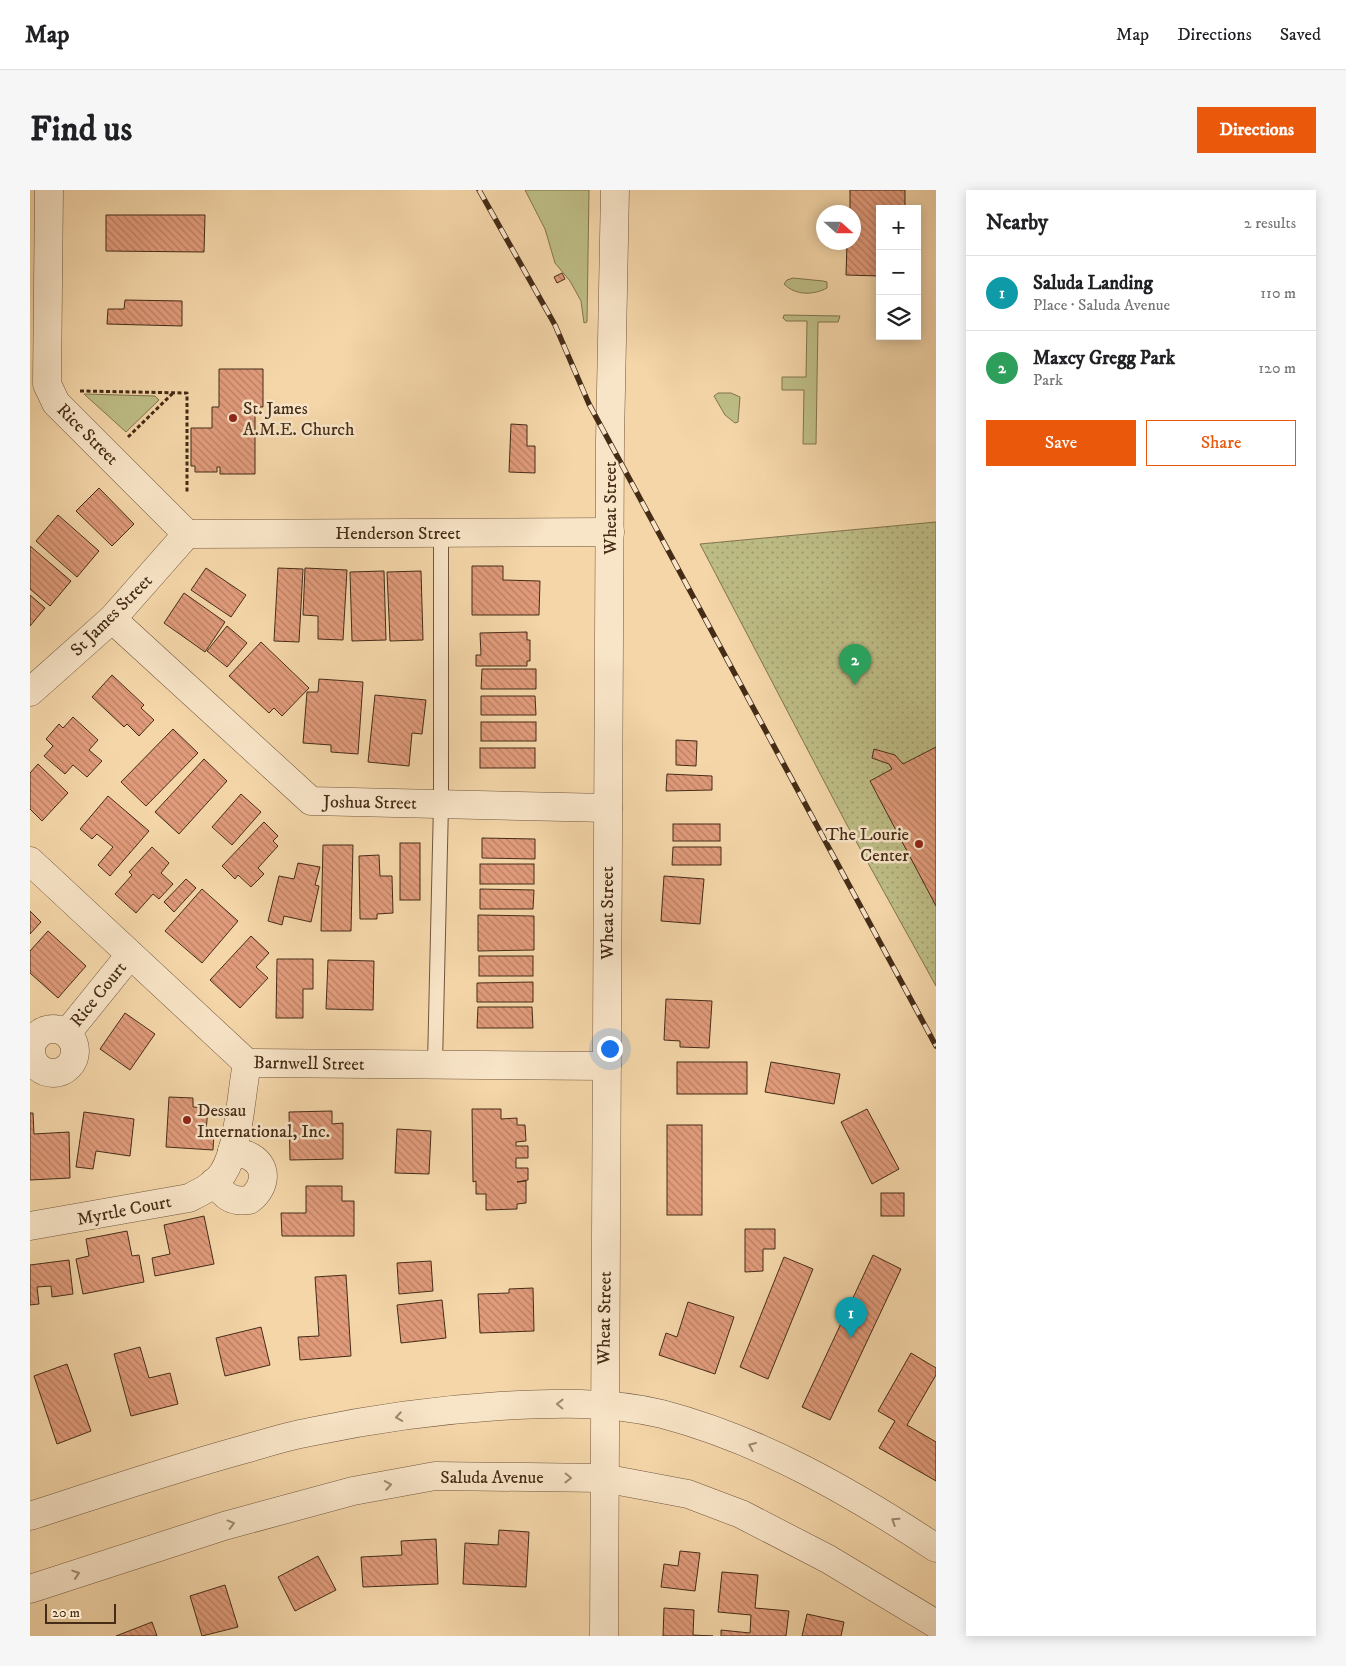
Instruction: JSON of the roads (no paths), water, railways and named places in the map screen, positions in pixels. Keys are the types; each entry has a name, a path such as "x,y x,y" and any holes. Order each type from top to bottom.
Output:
{"street":[{"name":"Rice Street","path":"49,190 47,384 56,403 187,534"},
{"name":"Wheat Street","path":"604,1636 603,1404 610,532 615,190"},
{"name":"Henderson Street","path":"187,534 610,532"},
{"name":"St James Street","path":"30,692 112,619 187,534"},
{"name":"Joshua Street","path":"112,619 311,801 608,808"},
{"name":"Barnwell Street","path":"30,861 247,1063 607,1066"},
{"name":"Rice Court","path":"67,1034 130,955"},
{"name":"Myrtle Court","path":"30,1226 189,1198 207,1188 222,1173 232,1151 247,1063"},
{"path":"214,1182 227,1197 234,1200 249,1200 260,1190 264,1176 257,1162 252,1158 232,1151"},
{"path":"30,1516 194,1463 308,1432 407,1416 481,1407 603,1404 661,1414 733,1438 801,1467 881,1512 936,1548"},
{"name":"Saluda Avenue","path":"30,1589 224,1526 353,1491 435,1476 603,1478 688,1494 740,1514 828,1559 936,1624"}],"lane":[{"path":"435,1064 441,804 441,533"}],"railway":[{"path":"479,190 555,325 589,404 936,1046"}],"place":[{"name":"St. James A.M.E. Church","path":"233,418"},
{"name":"Maxcy Gregg Park","path":"855,685"},
{"name":"The Lourie Center","path":"919,844"},
{"name":"Dessau International, Inc.","path":"187,1120"},
{"name":"Saluda Landing","path":"851,1338"}]}
